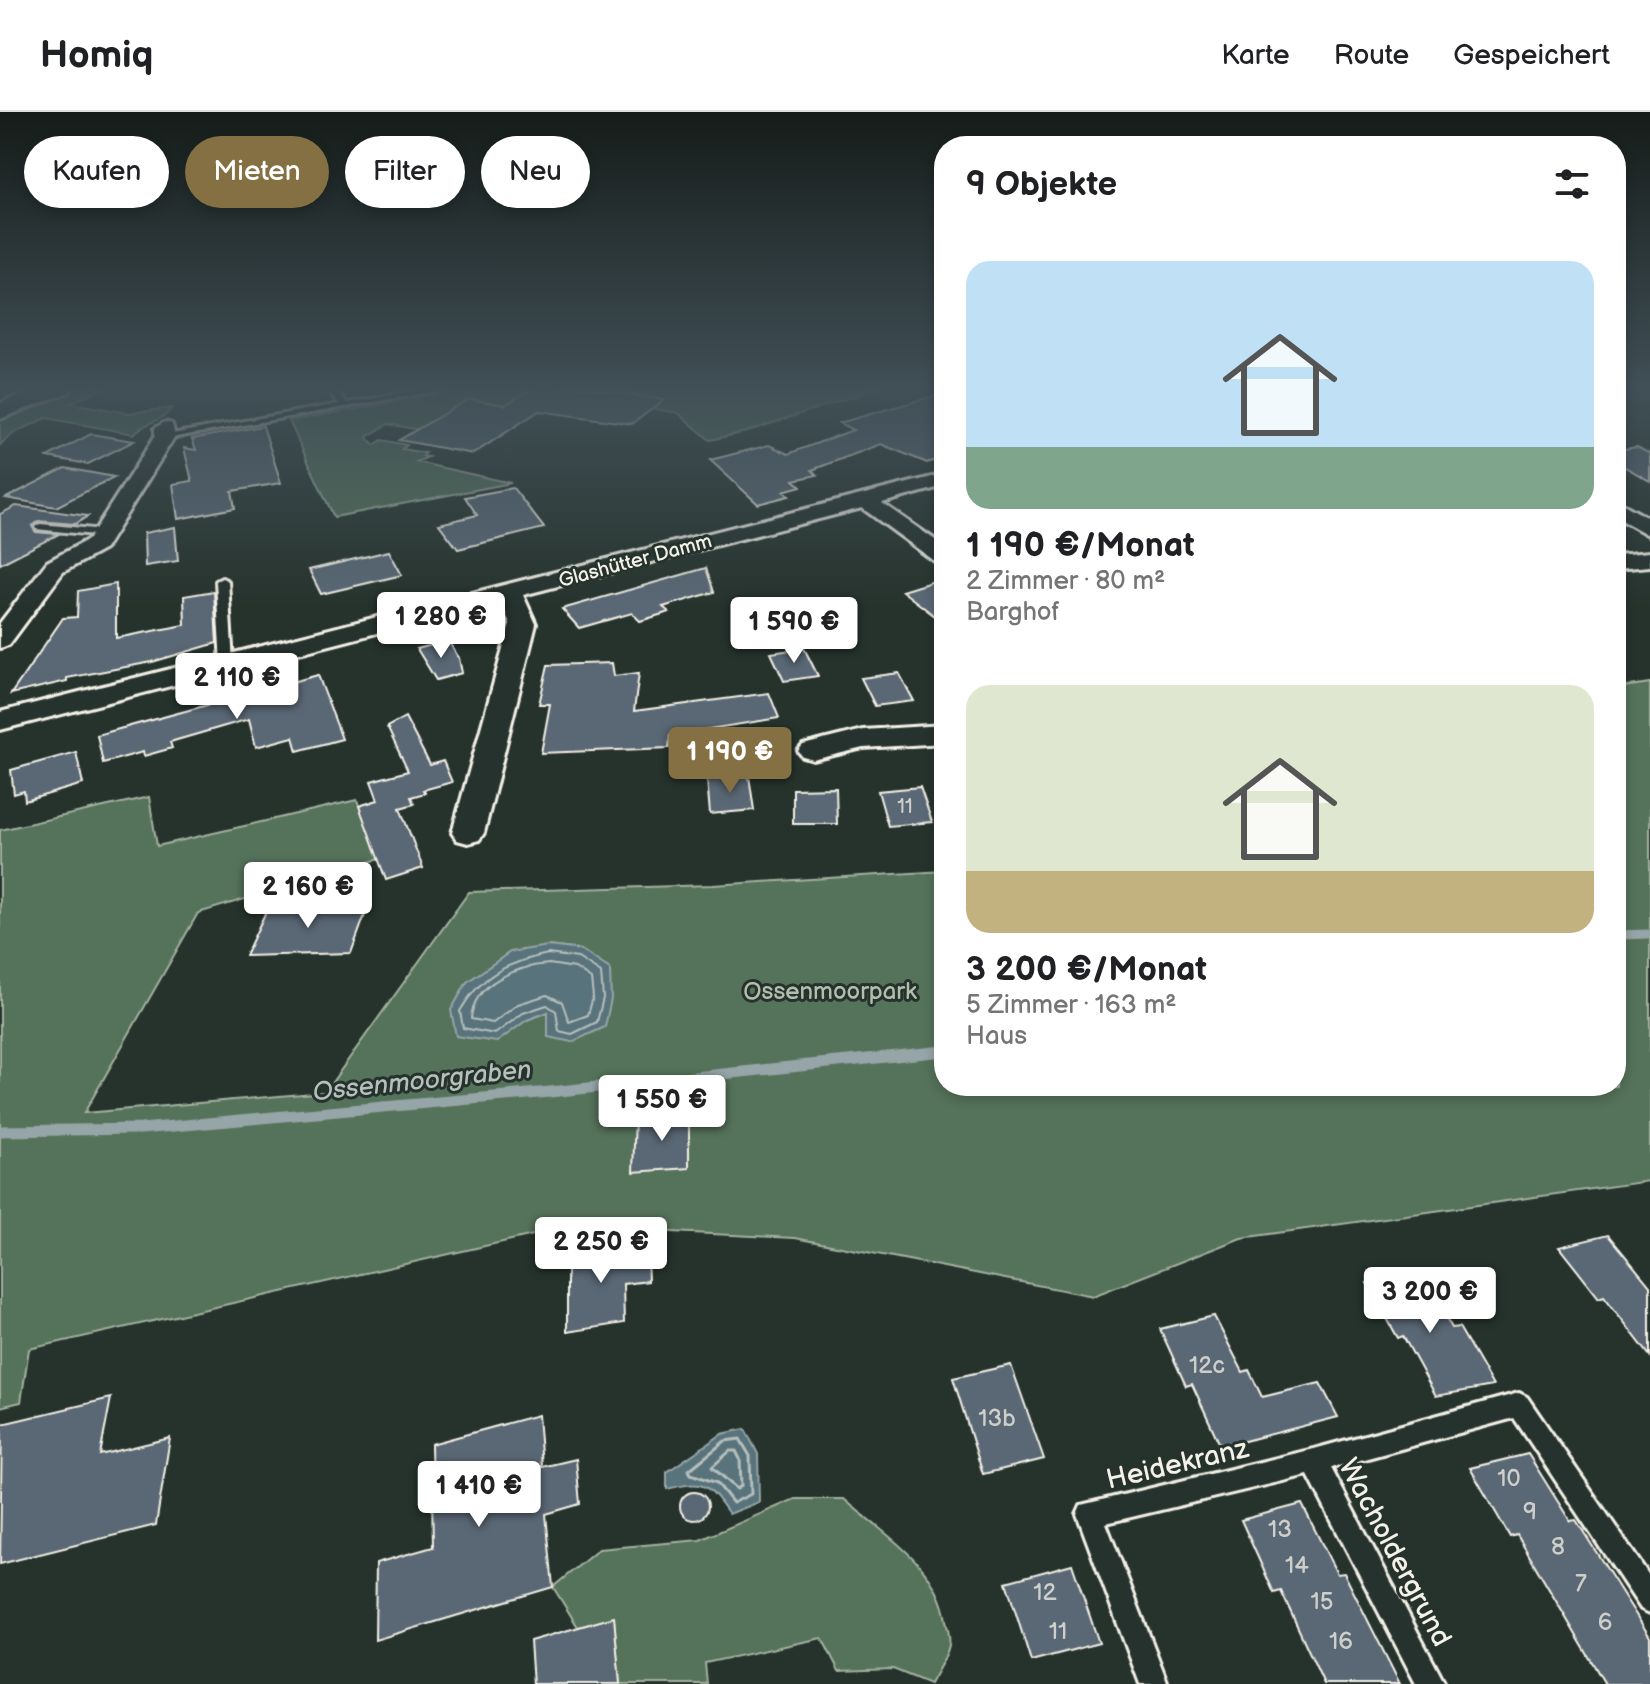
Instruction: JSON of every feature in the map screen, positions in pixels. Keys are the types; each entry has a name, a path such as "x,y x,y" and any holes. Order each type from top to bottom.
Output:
{"street":[{"path":"0,640 11,608 55,567 97,544 148,460"},
{"name":"Glashütter Damm","path":"0,721 510,594 664,551 934,483"},
{"path":"866,501 934,550"},
{"path":"1626,513 1650,529"},
{"path":"1626,561 1650,559"},
{"path":"468,833 523,624 510,594"},
{"path":"813,751 863,739 934,735"}],"lane":[{"path":"40,527 104,533"},
{"path":"222,581 227,664"},
{"name":"Wacholdergrund","path":"1431,1684 1314,1461 1519,1405 1650,1600"},
{"name":"Heidekranz","path":"1154,1684 1090,1514 1314,1461"}],"green space":[{"path":"307,460 420,460 416,462 511,483 334,517"},
{"name":"Ossenmoorpark","path":"1650,683 1650,1181 1241,1238 1093,1296 795,1238 569,1227 29,1349 21,1402 0,1407 0,830 149,797 157,846 357,800 379,859 198,913 84,1113 325,1092 469,892 713,885 934,872 934,1096 1626,1096 1626,687","holes":["548,946 581,950 609,969 549,1012 527,1020"]},
{"path":"795,1499 844,1499 920,1566 940,1600 950,1639 946,1654 930,1684 893,1669 839,1671 822,1638 705,1663 707,1684 620,1684 614,1618 578,1627 553,1587 599,1549 700,1540"}],"water":[{"path":"548,946 581,950 610,969 611,999 605,1027 572,1042 548,1037 548,1012 527,1020 497,1042 456,1036 451,1010 467,982 510,952"},
{"path":"745,1429 758,1454 759,1502 729,1514 704,1486 667,1489 667,1472 722,1434"}],"building":[{"path":"67,460 95,460 88,464"},
{"path":"187,460 274,460 281,483 232,491 235,508 178,519 173,484 192,481"},
{"path":"710,460 838,460 812,470 817,475 794,480 801,486 783,491 789,496 758,504"},
{"path":"1626,460 1650,460 1650,481 1626,468"},
{"path":"65,468 114,477 56,507 6,498"},
{"path":"513,488 544,528 458,549 439,524 477,515 465,497"},
{"path":"16,506 88,516 75,524 38,521 32,526 36,532 59,534 0,564 0,514"},
{"path":"175,527 178,561 145,566 144,533"},
{"path":"389,551 402,575 321,594 309,570"},
{"path":"706,568 714,592 663,607 669,612 640,621 632,613 579,628 562,609"},
{"path":"934,581 934,615 902,591"},
{"path":"116,584 116,638 185,625 184,596 214,591 217,643 152,662 67,678 67,681 11,694 63,618 77,617 78,591"},
{"path":"448,641 459,658 462,673 436,680 417,649"},
{"path":"804,648 818,676 784,681 771,653"},
{"path":"612,663 614,676 639,673 634,711 769,693 779,718 670,735 669,748 541,753 550,704 539,704 548,665"},
{"path":"899,673 914,701 875,706 861,678"},
{"path":"318,675 342,739 297,751 293,737 256,747 249,719 170,742 172,748 103,763 97,735"},
{"path":"405,717 430,765 443,761 452,782 423,790 425,793 411,797 414,804 400,808 423,868 386,880 359,806 378,800 371,781 408,771 387,727"},
{"path":"76,752 83,784 25,801 24,791 14,794 11,770"},
{"path":"749,776 754,810 710,814 707,779"},
{"path":"920,787 932,822 888,826 878,791"},
{"path":"836,788 837,824 793,824 793,789"},
{"path":"369,904 351,953 245,956 268,907"},
{"path":"689,1113 689,1168 633,1172 635,1117"},
{"path":"1608,1235 1650,1286 1650,1356 1604,1296 1599,1298 1559,1247"},
{"path":"624,1239 624,1259 647,1255 648,1281 623,1284 624,1323 567,1332 567,1261 584,1259 583,1245"},
{"path":"1421,1274 1452,1328 1459,1327 1493,1386 1436,1396 1403,1336 1398,1338 1367,1283"},
{"path":"1214,1316 1243,1372 1249,1370 1262,1397 1320,1383 1338,1417 1221,1447 1192,1384 1186,1386 1160,1329"},
{"path":"1011,1365 1044,1459 983,1474 953,1378"},
{"path":"111,1398 100,1455 170,1438 156,1525 0,1564 2,1424"},
{"path":"538,1415 542,1467 576,1459 580,1504 546,1514 553,1587 375,1640 376,1563 433,1547 431,1444"},
{"path":"1528,1454 1570,1521 1576,1520 1650,1637 1650,1684 1605,1684 1517,1535 1510,1537 1470,1468"},
{"path":"694,1492 704,1496 708,1506 704,1516 694,1520 684,1516 680,1506 684,1496"},
{"path":"1302,1504 1337,1574 1344,1573 1400,1684 1324,1684 1281,1591 1274,1593 1241,1520"},
{"path":"1072,1564 1099,1643 1031,1661 1006,1582"},
{"path":"614,1617 620,1684 533,1684 530,1641"}],"waterway":[{"name":"Ossenmoorgraben","path":"1626,935 1650,934"},
{"name":"Ossenmoorgraben","path":"0,1131 141,1129 550,1092 934,1052"}]}
